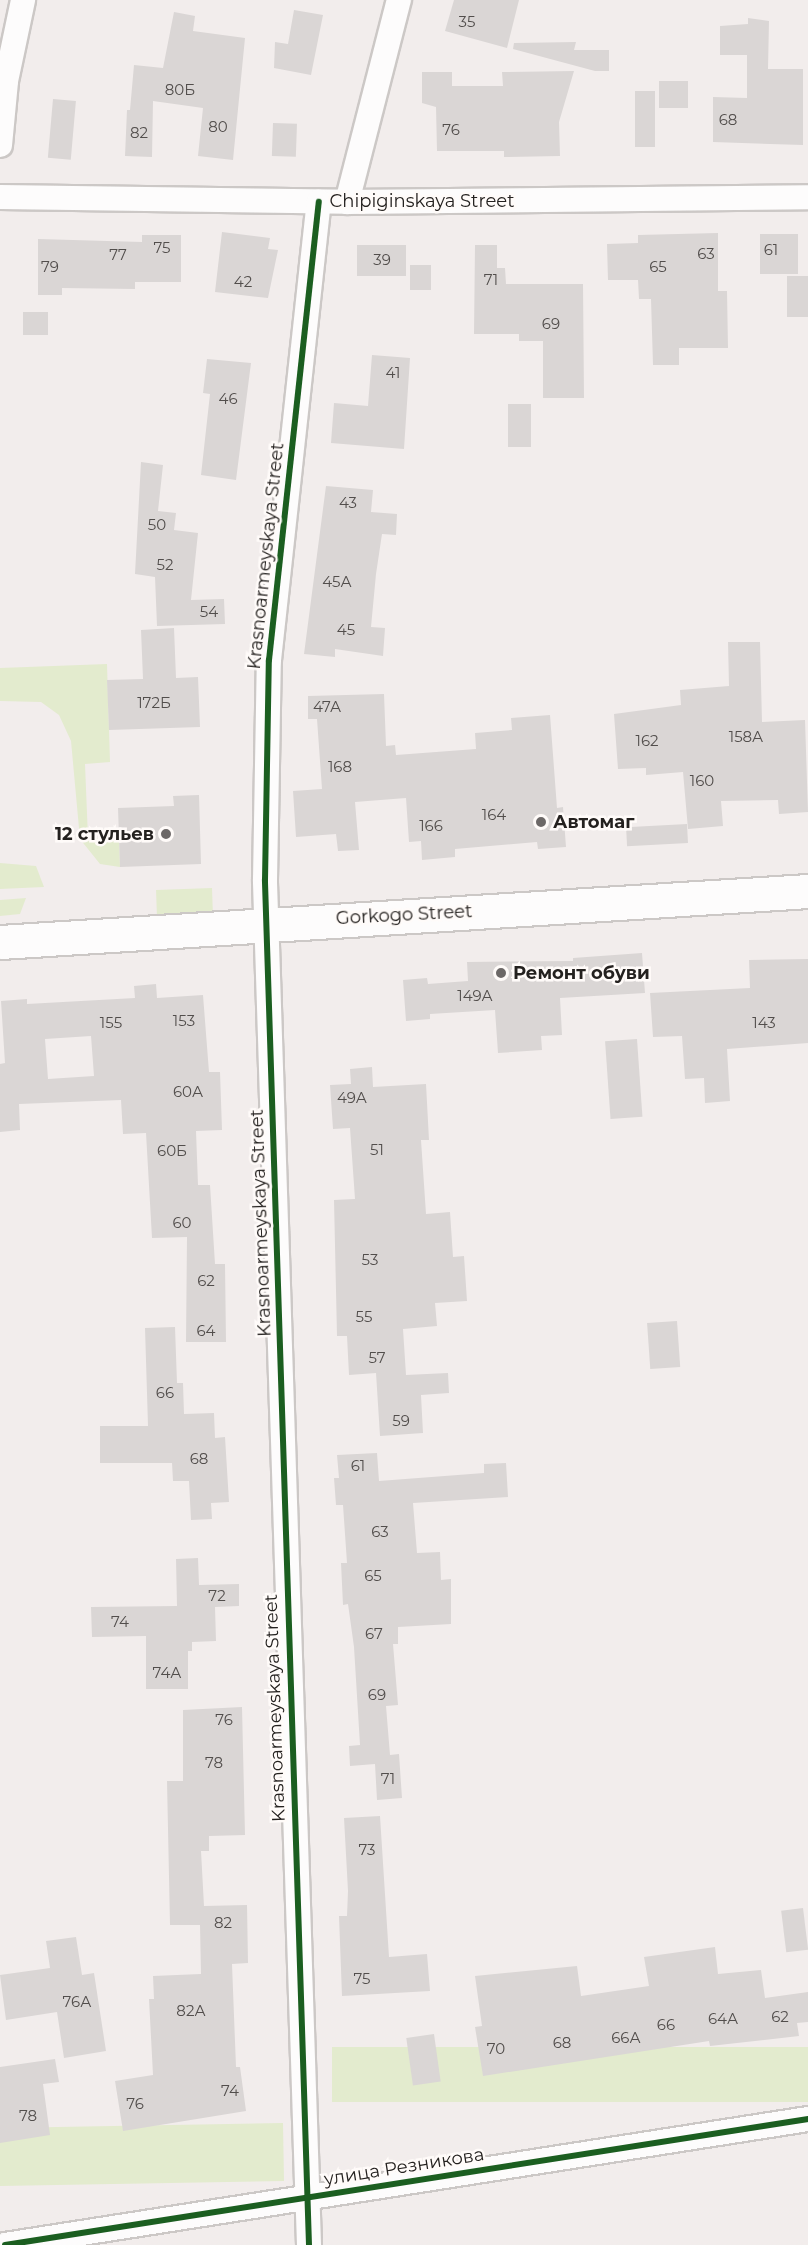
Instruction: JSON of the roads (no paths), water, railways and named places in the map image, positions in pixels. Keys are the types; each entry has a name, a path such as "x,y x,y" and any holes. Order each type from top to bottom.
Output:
{"main road":[{"name":"Gorkogo Street","path":"0,942 808,891"}],"street":[{"path":"0,145 12,45 23,0"},
{"path":"347,202 399,0"},
{"name":"Chipiginskaya Street","path":"0,197 347,202 808,197"},
{"name":"Krasnoarmeyskaya Street","path":"309,2245 305,2197 268,924 269,660 319,202"},
{"name":"улица Резникова","path":"5,2245 808,2119"}],"place":[{"name":"Автомаг","path":"541,822"},
{"name":"12 стульев","path":"166,834"},
{"name":"Ремонт обуви","path":"501,973"}]}
